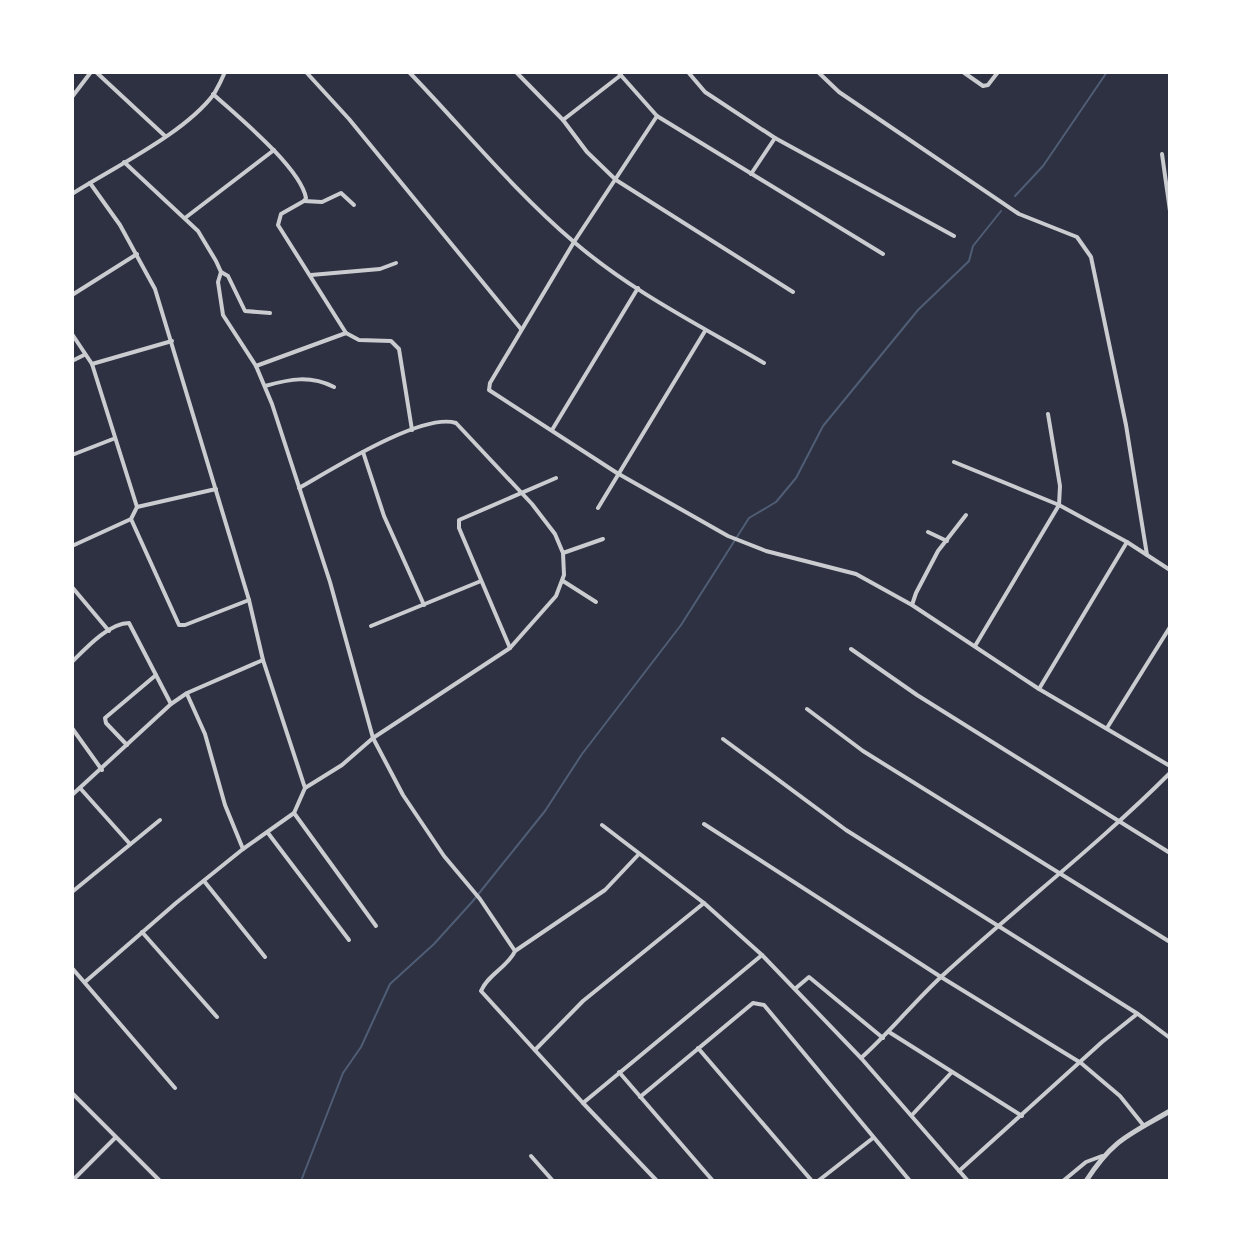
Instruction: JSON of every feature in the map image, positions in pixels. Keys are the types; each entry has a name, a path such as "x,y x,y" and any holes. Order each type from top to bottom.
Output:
{"street":[{"path":"72,97 93,72 165,136"},
{"path":"72,194 165,136 213,94 225,72"},
{"path":"306,72 349,119 521,329"},
{"path":"409,72 509,179 574,242 705,331 764,363"},
{"path":"516,72 616,180 793,292"},
{"path":"688,72 705,92 775,138 954,236"},
{"path":"818,72 839,92 1019,214 1077,237 1085,246 1091,257 1118,382 1147,555"},
{"path":"963,72 983,86 988,85 998,72"},
{"path":"563,120 619,74 657,116 883,254"},
{"path":"213,94 274,150 304,189 304,201"},
{"path":"657,116 521,329 488,387 491,392 617,473 728,536 766,551 856,574 912,605 1039,689 1170,766"},
{"path":"751,174 775,138"},
{"path":"185,218 274,150"},
{"path":"1162,154 1170,211"},
{"path":"124,162 185,218 206,242 221,272 228,276 245,311 270,313"},
{"path":"90,183 137,254 155,289 249,600 263,660 305,788"},
{"path":"354,205 341,193 322,202 304,201 281,214 278,225 346,333 359,340 385,339 396,344 412,430"},
{"path":"72,295 137,254"},
{"path":"311,275 380,269 396,263"},
{"path":"221,272 218,282 223,315 256,366 265,386 330,582 373,738 403,795 515,951"},
{"path":"552,431 638,288"},
{"path":"598,508 705,331"},
{"path":"256,366 346,333"},
{"path":"72,334 92,364 113,439 137,507 131,519 72,546"},
{"path":"92,364 172,341"},
{"path":"72,361 85,355"},
{"path":"265,386 303,378 334,387"},
{"path":"975,646 1059,505 1058,474 1048,414"},
{"path":"85,982 243,849 294,813 305,788 342,765 373,738 510,648 545,611 563,581 563,553 555,534 456,423 438,421 412,430 363,452 299,488"},
{"path":"72,455 113,439"},
{"path":"363,452 384,516 424,605"},
{"path":"954,462 1059,505 1127,542 1170,570"},
{"path":"510,648 459,528 459,520 556,478"},
{"path":"137,507 216,489"},
{"path":"912,605 938,551 966,515"},
{"path":"131,519 179,625 249,600"},
{"path":"928,532 947,541"},
{"path":"563,553 603,539"},
{"path":"1039,689 1127,542"},
{"path":"371,626 481,581"},
{"path":"563,581 596,602"},
{"path":"72,587 109,631"},
{"path":"72,662 109,631 123,622 129,623 171,704"},
{"path":"1107,728 1170,627"},
{"path":"851,649 917,695 1170,853"},
{"path":"72,795 171,704 187,693 263,660"},
{"path":"128,745 106,723 105,718 156,675"},
{"path":"187,693 205,734 225,805 243,849"},
{"path":"807,709 863,751 1170,942"},
{"path":"72,728 102,770"},
{"path":"723,739 846,830 1138,1014 1170,1038"},
{"path":"861,1058 941,977 1058,872 1120,823 1170,773"},
{"path":"80,788 130,844"},
{"path":"294,813 376,926"},
{"path":"72,892 160,820"},
{"path":"704,824 1081,1063 1120,1096 1144,1126"},
{"path":"602,825 704,903 796,988 968,1181"},
{"path":"268,833 349,940"},
{"path":"640,854 605,890 515,951 481,991 657,1181"},
{"path":"204,881 265,957"},
{"path":"535,1050 583,1001 704,903"},
{"path":"142,932 217,1017"},
{"path":"583,1103 762,955"},
{"path":"72,968 175,1088"},
{"path":"796,988 809,977 883,1038"},
{"path":"640,1097 753,1003 764,1005 910,1181"},
{"path":"959,1171 1102,1042 1138,1014"},
{"path":"889,1032 1023,1116"},
{"path":"698,1048 812,1181"},
{"path":"619,1072 713,1181"},
{"path":"912,1115 951,1073"},
{"path":"72,1093 160,1181"},
{"path":"1086,1181 1102,1156 1119,1140 1170,1111"},
{"path":"818,1181 873,1137"},
{"path":"72,1181 115,1138"},
{"path":"531,1156 553,1181"},
{"path":"1063,1181 1086,1162 1102,1156"}],"waterway":[{"path":"1015,196 1043,166 1107,72"},
{"path":"301,1181 343,1073 361,1047 390,984 434,944 472,902 545,811 582,754 681,625 749,518 776,502 796,478 823,426 918,310 969,261 973,246 1001,211"}]}
